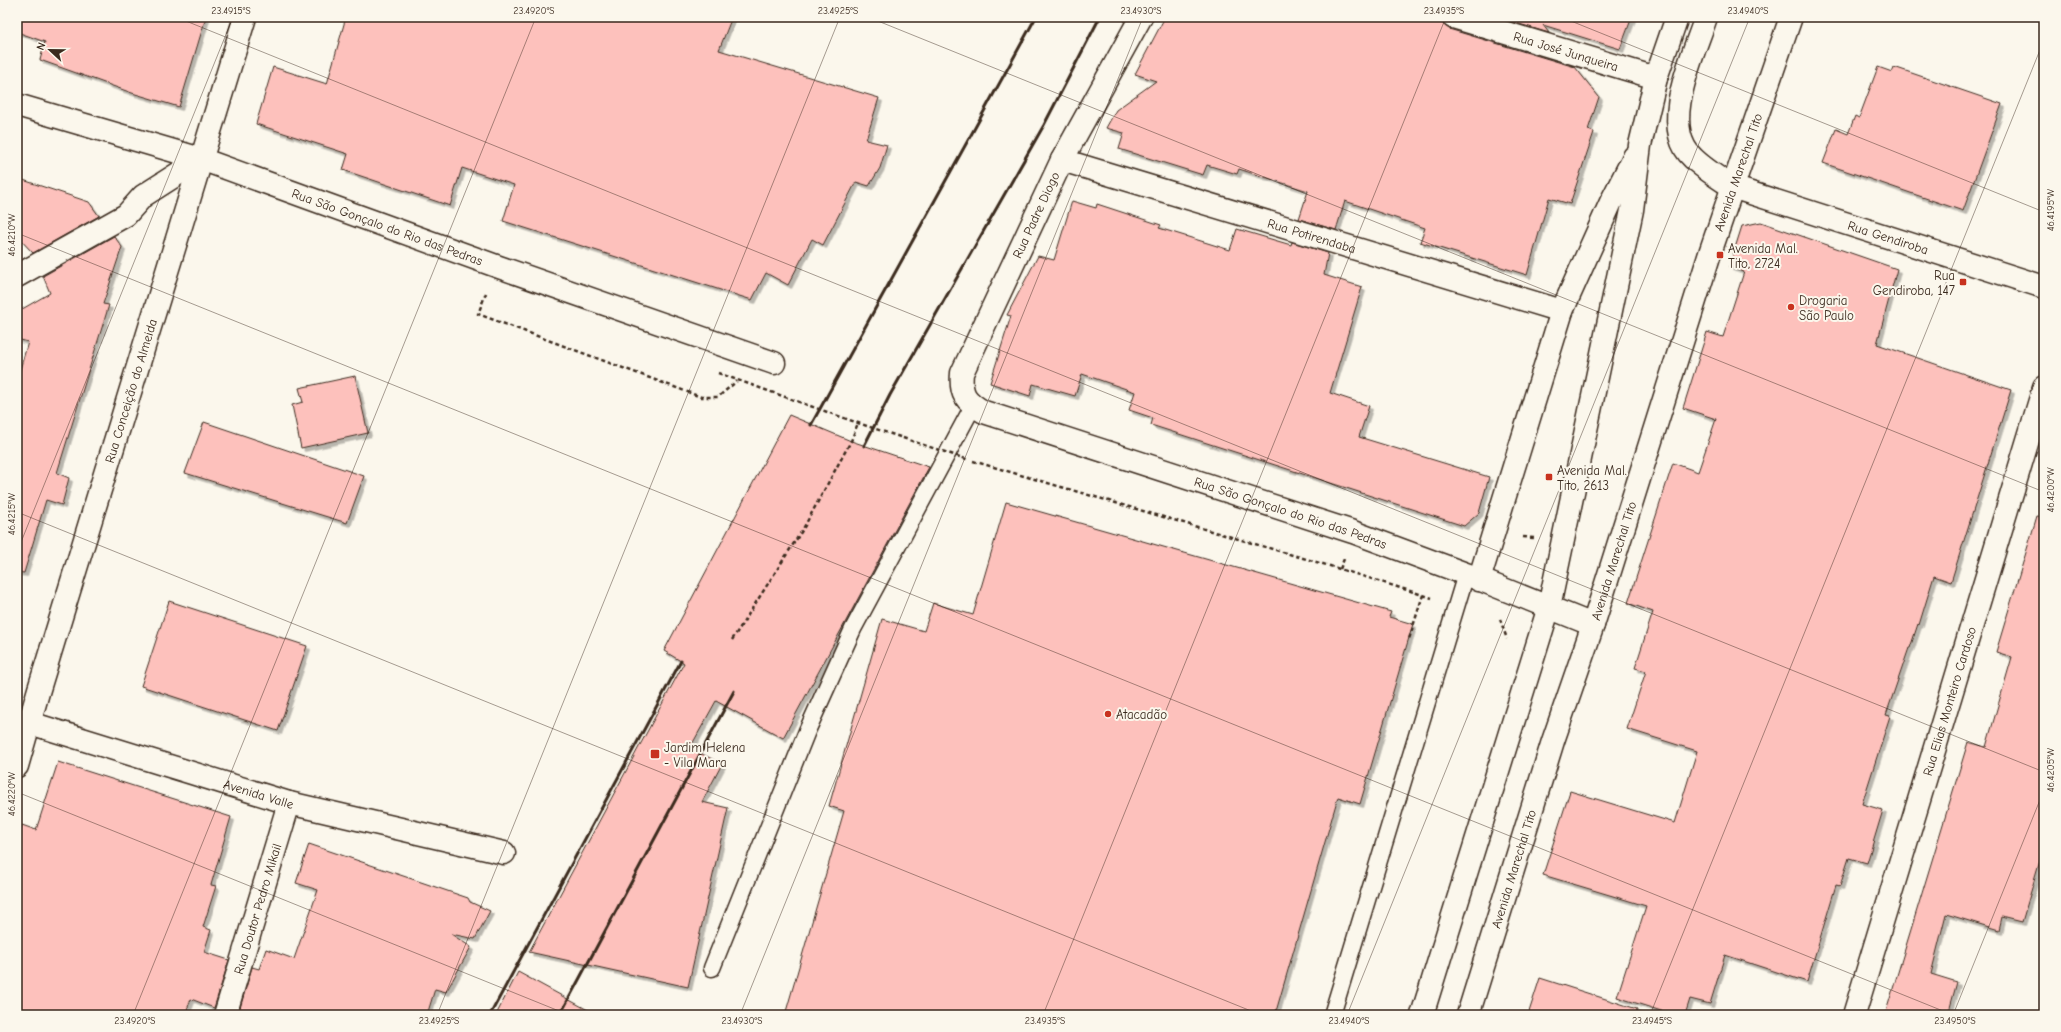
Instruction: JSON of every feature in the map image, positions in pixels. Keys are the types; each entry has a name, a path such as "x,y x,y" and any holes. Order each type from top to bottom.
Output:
{"street":[{"name":"Rua Conceição do Almeida","path":"17,766 23,721 245,17"},
{"name":"Rua Padre Diogo","path":"978,409 965,397 961,386 962,373 1062,160 1141,17"},
{"name":"Rua José Junqueira","path":"1453,17 1656,78"},
{"path":"1422,1015 1548,607 1632,210 1640,145 1656,78 1677,17"},
{"name":"Rua Gendiroba","path":"1706,17 1678,106 1679,137 1692,158 1732,188 2044,287"},
{"name":"Avenida Marechal Tito","path":"1468,1015 1553,741 1593,625 1660,410 1732,188 1791,17"},
{"name":"Rua São Gonçalo do Rio das Pedras","path":"17,104 201,159 499,267 765,360"},
{"path":"1473,577 1494,533 1562,311 1611,202 1640,145"},
{"path":"17,276 126,215 143,196 201,159"},
{"name":"Rua Potirendaba","path":"1062,160 1562,311"},
{"name":"Rua Elias Monteiro Cardoso","path":"1854,1015 2044,387"},
{"name":"Rua São Gonçalo do Rio das Pedras","path":"978,409 1353,532 1473,577 1593,625"},
{"name":"Avenida Valle","path":"23,721 289,803 504,853"},
{"name":"Rua Doutor Pedro Mikail","path":"225,1015 289,803"}],"lane":[{"path":"712,968 807,731 853,629 978,409"},
{"path":"1332,1015 1457,606 1473,577"}],"path":[{"path":"487,291 478,314 701,397 718,397"},
{"path":"710,370 858,423 969,460 1330,566 1500,619 1508,643 1535,651"},
{"path":"732,640 803,529 851,441 858,423"},
{"path":"1494,533 1563,540"},
{"path":"1409,639 1423,596"}],"building":[{"path":"17,17 206,17 179,107 132,93 40,60 45,42 17,32"},
{"path":"346,17 732,17 719,50 879,98 866,140 887,145 880,168 869,186 856,182 823,245 812,239 788,285 766,273 752,300 503,221 514,185 462,168 450,206 343,170 348,154 256,124 273,67 327,84"},
{"path":"1165,17 1441,17 1444,25 1449,29 1575,67 1599,97 1588,130 1594,132 1570,204 1549,198 1527,275 1420,242 1425,228 1345,201 1336,230 1299,219 1308,191 1239,169 1237,174 1207,165 1203,175 1119,149 1124,133 1106,128 1116,110 1156,81 1135,74"},
{"path":"1496,17 1632,17 1620,49 1543,25 1549,33"},
{"path":"1878,67 1892,72 1894,67 2002,104 1963,211 1823,163 1836,129 1848,134 1855,116 1859,118"},
{"path":"17,178 89,202 99,216 33,253 17,236"},
{"path":"1072,201 1096,208 1097,204 1161,225 1159,228 1230,250 1237,229 1291,245 1292,242 1328,253 1324,275 1362,287 1330,393 1369,406 1359,437 1489,477 1479,513 1464,526 1151,425 1153,418 1129,410 1135,392 1082,374 1075,396 1033,384 1030,396 990,383 1011,316 1007,315 1038,256 1054,260"},
{"path":"1761,222 1897,269 1877,344 2011,390 1951,582 1934,576 1919,625 1918,624 1909,648 1886,715 1890,716 1862,804 1883,810 1867,863 1849,858 1840,886 1836,885 1807,982 1725,955 1710,1004 1690,999 1685,1015 1674,1015 1617,997 1646,906 1543,875 1570,791 1675,823 1697,751 1627,729 1646,671 1635,668 1653,612 1628,603 1673,463 1698,472 1716,419 1683,408 1707,332 1723,337 1744,272 1729,267 1742,226"},
{"path":"114,236 122,247 103,304 109,305 57,473 69,478 62,505 46,500 24,573 17,572 17,380 28,342 17,339 17,312 50,293 43,276"},
{"path":"355,376 368,433 301,448 292,405 303,402 299,388"},
{"path":"789,415 851,441 929,467 783,738 716,701 690,748 722,764 702,802 728,808 688,987 529,952 684,663 664,651"},
{"path":"204,422 364,476 347,523 185,473"},
{"name":"Atacadão","path":"1006,502 1391,612 1389,617 1413,624 1360,804 1338,797 1275,1015 785,1015 844,811 829,806 882,619 924,631 933,603 973,615"},
{"path":"2037,516 2044,517 2044,847 2022,922 2002,917 1999,930 1946,914 1931,974 1957,982 1948,1015 1885,1015 1968,742 1986,747 2012,657 1996,652"},
{"path":"169,601 307,646 278,731 141,686"},
{"path":"58,762 231,817 211,885 216,886 203,927 211,930 204,952 229,960 214,1008 191,999 185,1015 17,1015 17,840 22,825 36,830"},
{"path":"309,844 468,898 470,902 490,911 475,939 451,934 471,947 446,992 435,989 427,1015 238,1015 252,967 259,969 266,949 294,959 318,890 296,883"},
{"path":"518,972 597,1015 496,1015"},
{"path":"1540,978 1637,1009 1636,1015 1528,1015"}],"railway":[{"path":"811,425 1036,17"},
{"path":"864,446 890,395 1044,125 1100,17"},
{"path":"490,1015 681,661"},
{"path":"560,1015 734,691"}],"place":[{"name":"Avenida Mal. Tito, 2724","path":"1720,255"},
{"name":"Rua Gendiroba, 147","path":"1963,282"},
{"name":"Drogaria São Paulo","path":"1791,307"},
{"name":"Avenida Mal. Tito, 2613","path":"1549,477"},
{"name":"Atacadão","path":"1108,714"},
{"name":"Jardim Helena - Vila Mara","path":"655,754"}]}
